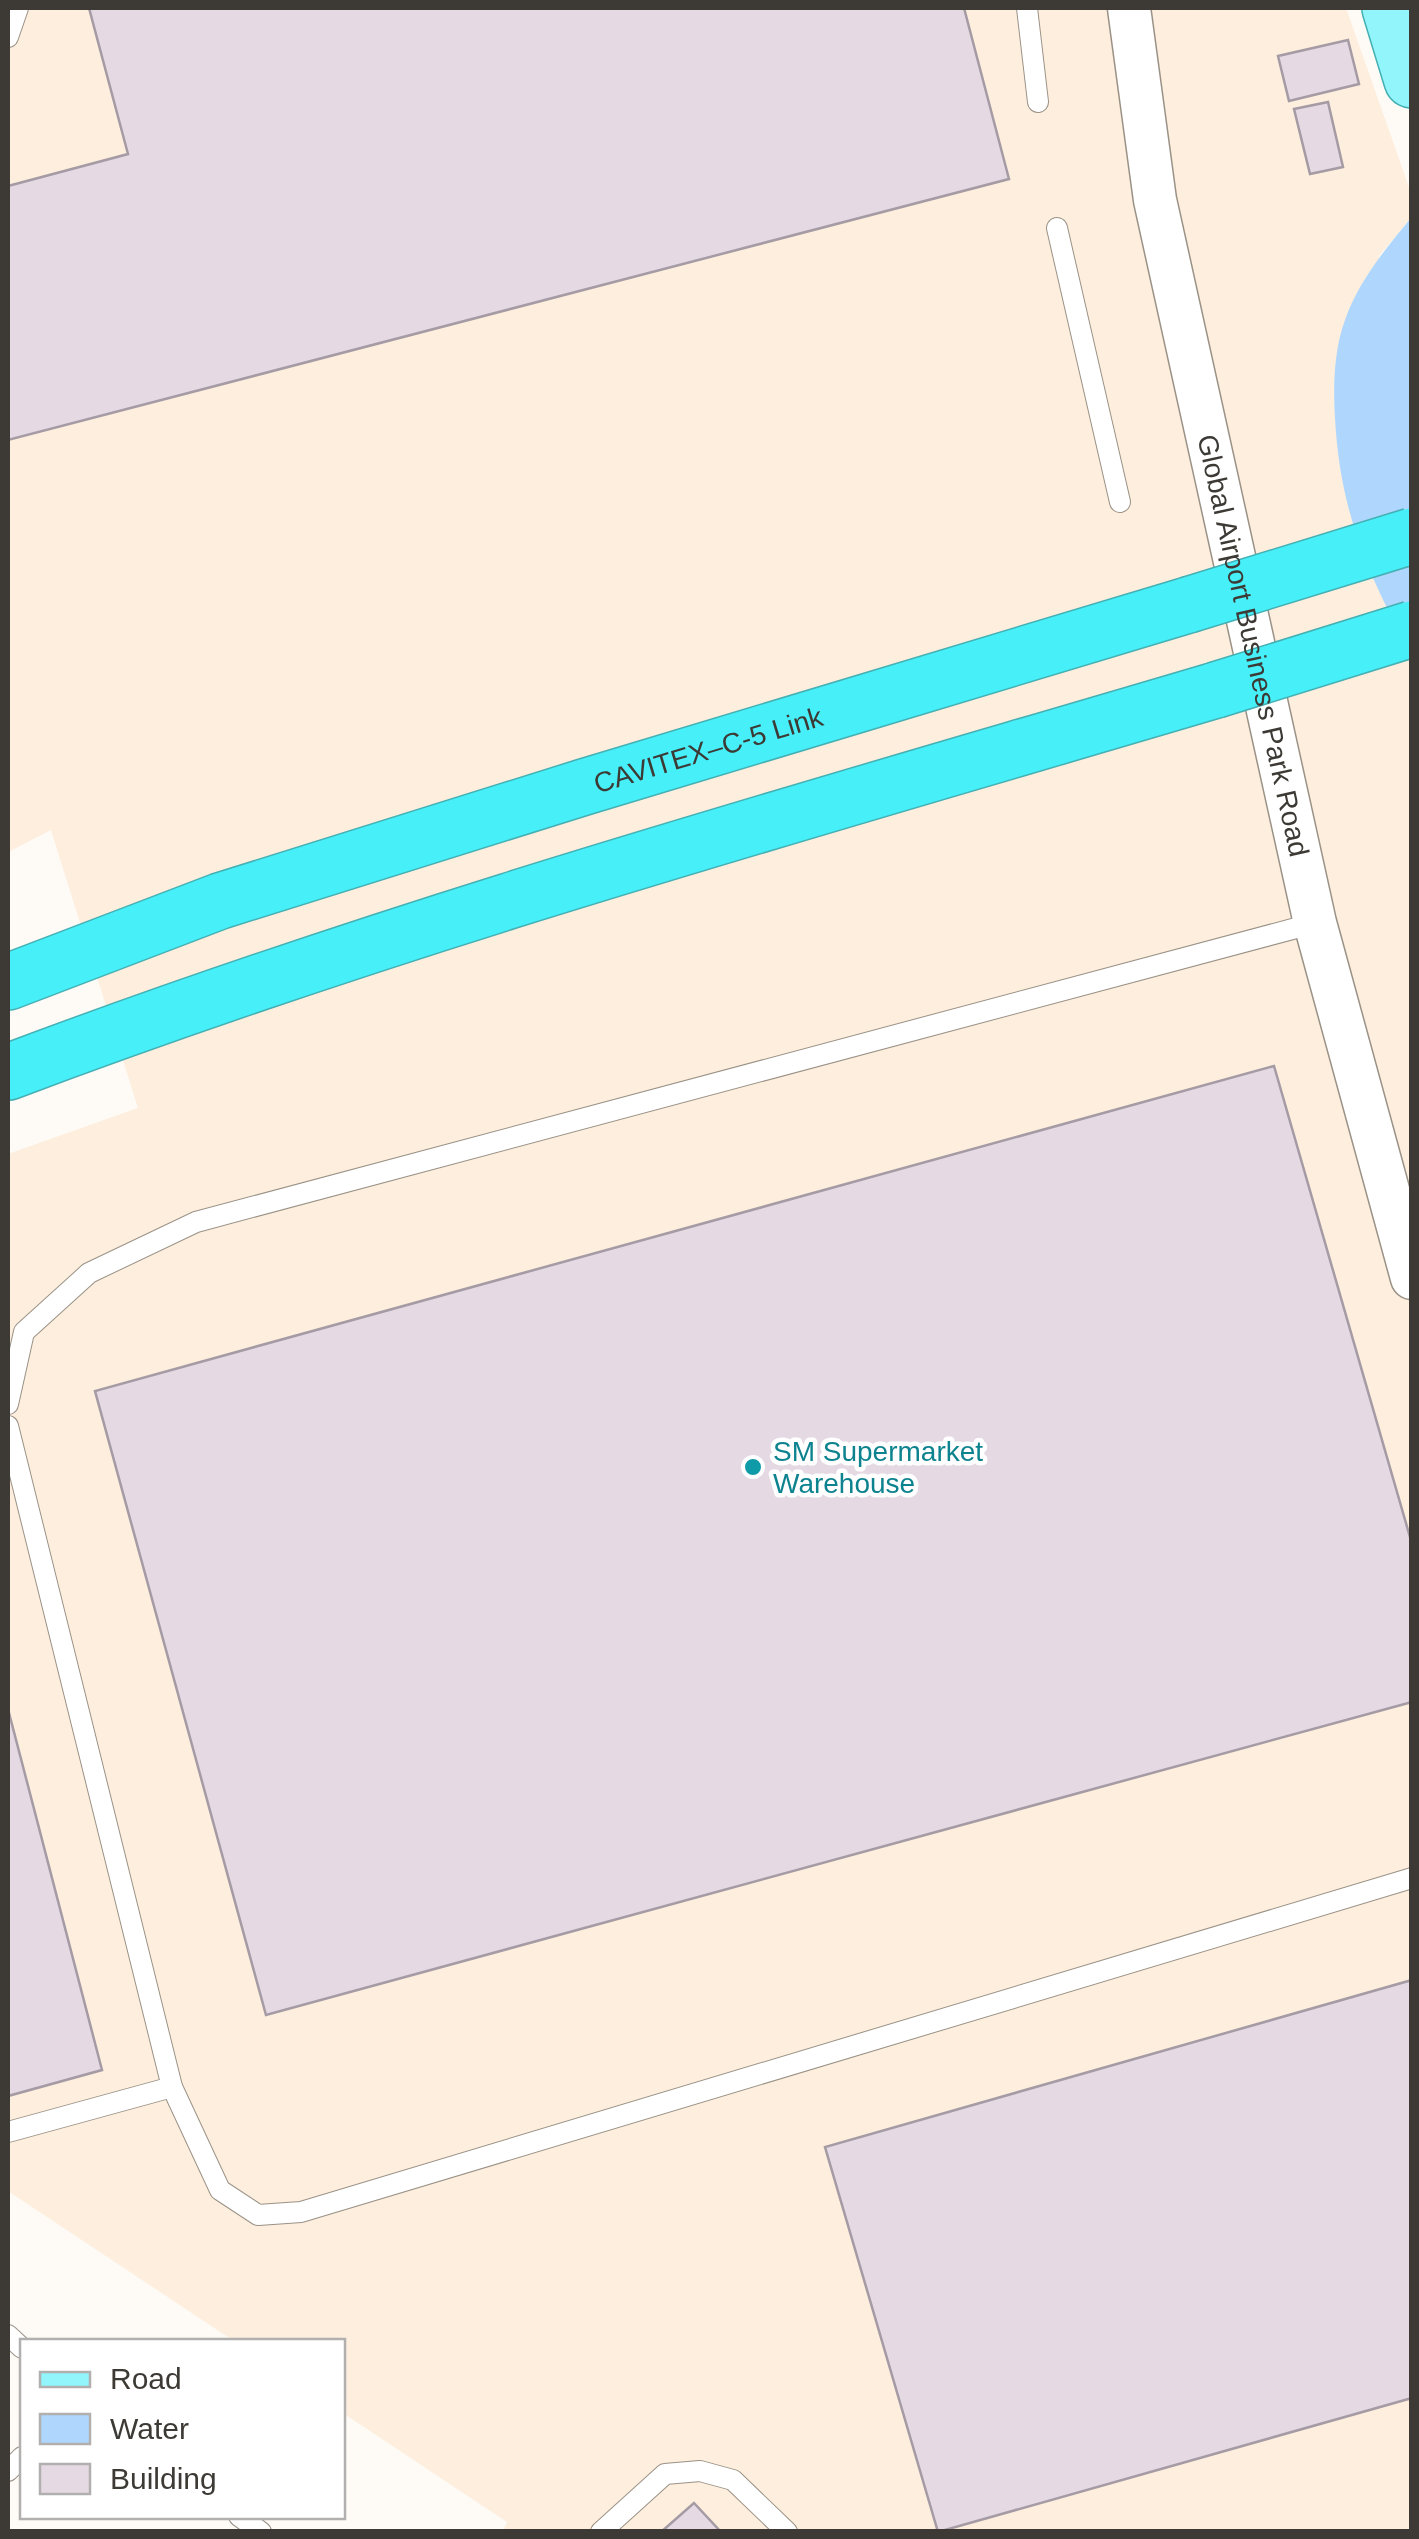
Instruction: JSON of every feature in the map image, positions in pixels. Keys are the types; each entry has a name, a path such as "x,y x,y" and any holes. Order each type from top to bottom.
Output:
{"highway":[{"name":"CAVITEX–C-5 Link","path":"8,982 220,901 1412,536"},
{"path":"8,1072 236,989 614,868 1412,629"}],"main road":[{"path":"1390,8 1412,80"}],"street":[{"name":"Global Airport Business Park Road","path":"1129,8 1155,200 1315,923 1412,1278"}],"lane":[{"path":"8,36 18,8"},
{"path":"1027,8 1038,102"},
{"path":"1057,228 1120,502"},
{"path":"8,1404 24,1332 88,1273 196,1222 1315,923"},
{"path":"8,1426 172,2087 220,2190 258,2215 302,2212 1412,1878"},
{"path":"8,2132 172,2087"},
{"path":"601,2532 665,2474 700,2471 734,2480 787,2532"},
{"path":"237,2523 261,2532"}],"shaded area":[{"path":"8,8 1346,8 1412,196 1411,218 1379,256 1412,654 1411,2531 503,2531 507,2522 345,2414 345,2339 231,2339 8,2191 8,1154 138,1108 51,830 8,852"}],"water":[{"path":"1411,218 1411,654 1358,540 1343,483 1334,393 1339,343 1357,292"}],"building":[{"path":"89,8 964,8 1009,179 8,440 8,186 128,154"},
{"path":"1348,40 1359,84 1289,101 1278,56"},
{"path":"1328,102 1343,167 1310,174 1294,109"},
{"name":"SM Supermarket Warehouse","path":"1274,1066 1412,1544 1412,1702 266,2015 95,1391"},
{"path":"8,1709 102,2070 8,2096"},
{"path":"1412,1980 1412,2398 938,2532 825,2147"},
{"path":"694,2503 721,2532 661,2532"}],"place":[{"name":"SM Supermarket Warehouse","path":"753,1467"}]}
